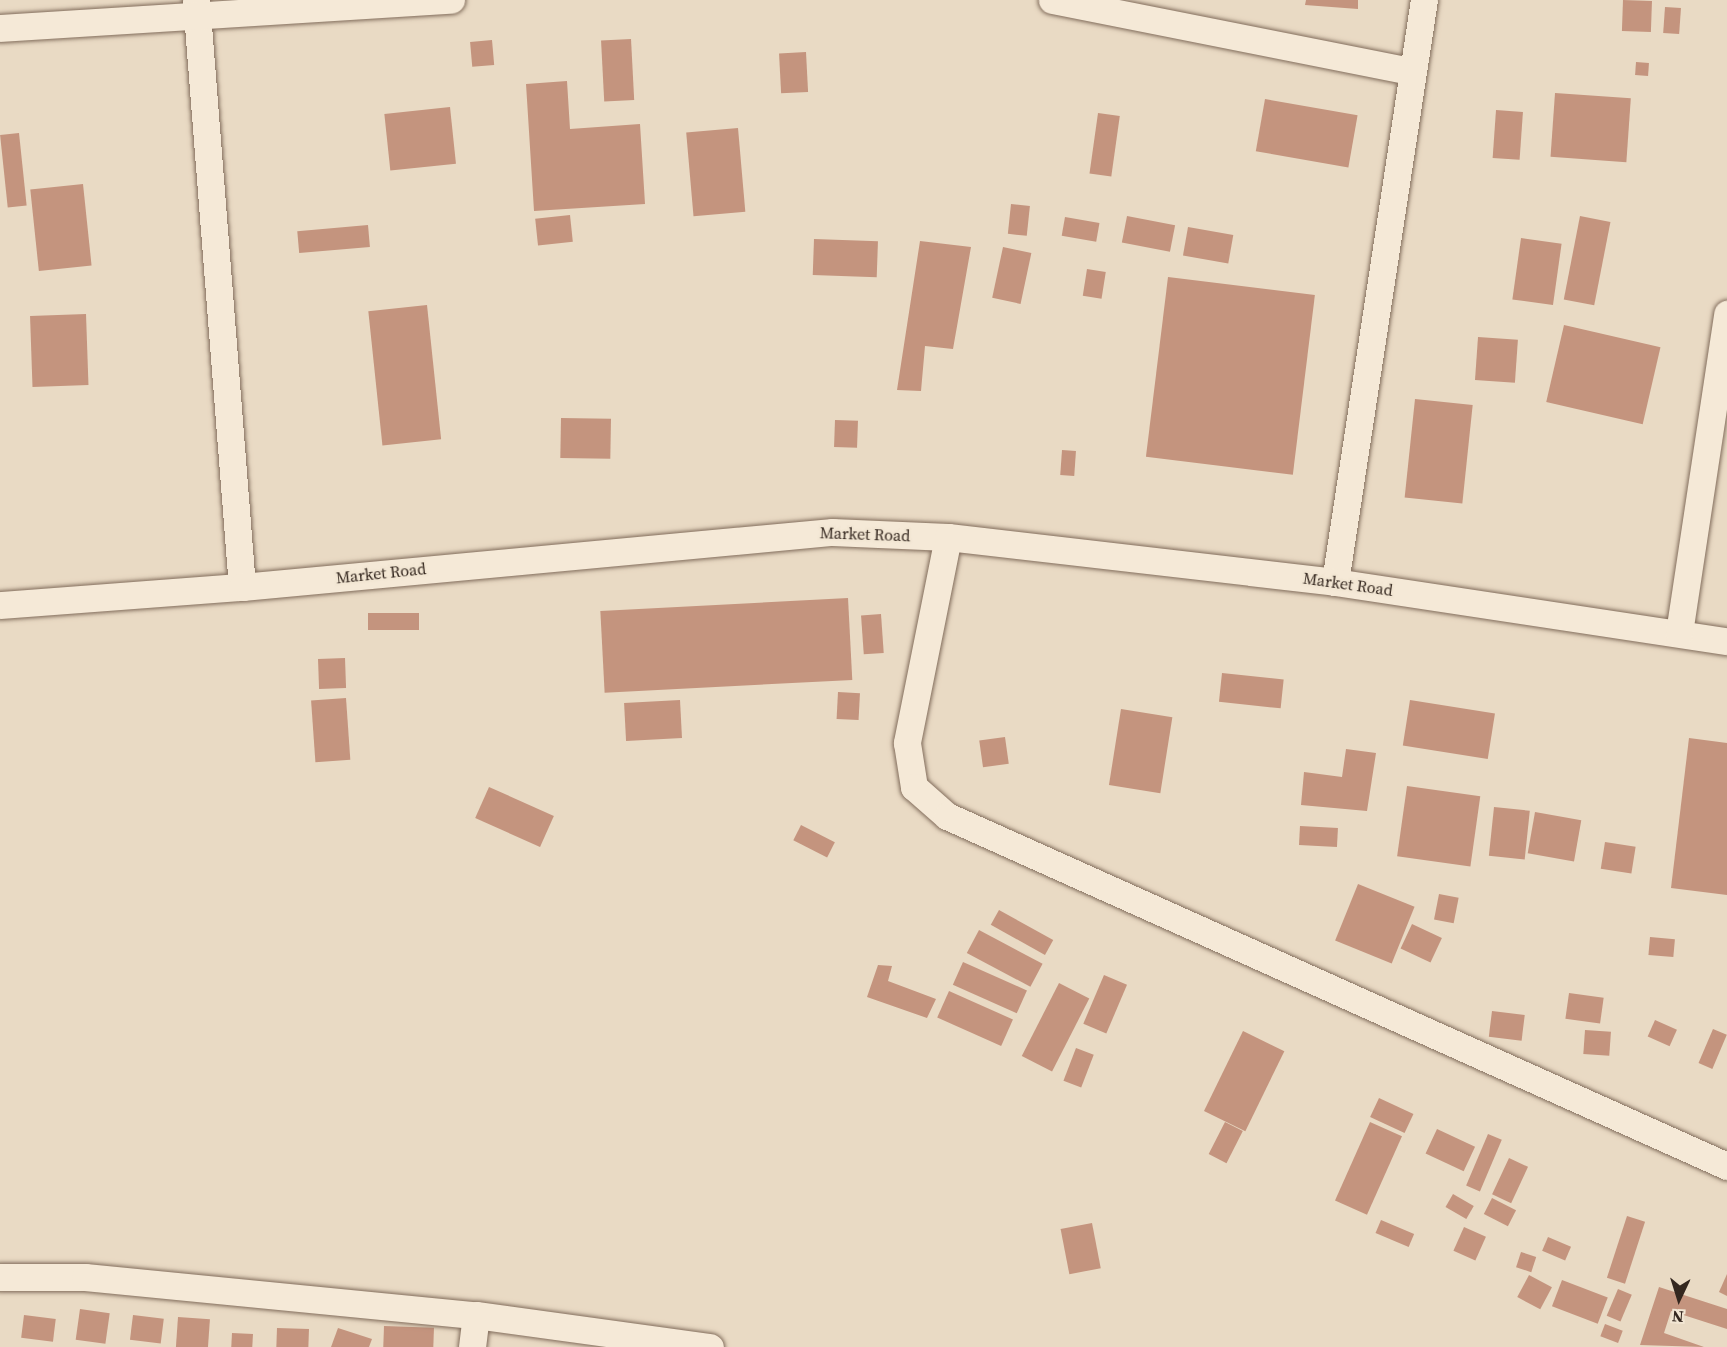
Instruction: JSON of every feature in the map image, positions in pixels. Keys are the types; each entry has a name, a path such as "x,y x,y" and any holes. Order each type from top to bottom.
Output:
{"street":[{"path":"0,28 196,7 451,0"},
{"path":"1053,0 1412,71"},
{"path":"1335,582 1424,0"},
{"path":"196,7 243,587"},
{"path":"1679,633 1727,314"},
{"name":"Market Road","path":"0,604 243,587 769,535 832,532 948,537 1335,582 1727,641"},
{"path":"948,537 907,742 914,787 947,816 1727,1166"},
{"path":"0,1277 85,1277 476,1315 710,1347"},
{"path":"472,1347 476,1315"}],"building":[{"path":"1306,0 1358,0 1358,9 1305,5"},
{"path":"1623,0 1652,1 1651,32 1622,31"},
{"path":"1665,7 1681,8 1679,34 1663,33"},
{"path":"631,39 634,100 604,101 601,41"},
{"path":"492,40 494,65 472,67 470,42"},
{"path":"806,52 808,92 781,93 779,53"},
{"path":"1636,62 1649,63 1648,76 1635,75"},
{"path":"567,81 570,129 640,124 645,204 534,211 526,84"},
{"path":"1555,93 1631,98 1626,162 1551,157"},
{"path":"1265,99 1358,115 1348,168 1256,151"},
{"path":"450,107 456,164 390,171 384,114"},
{"path":"1496,110 1523,112 1520,160 1493,158"},
{"path":"1098,113 1120,116 1111,176 1090,173"},
{"path":"738,128 745,212 694,216 686,133"},
{"path":"19,133 27,206 8,208 0,135"},
{"path":"83,184 92,266 39,271 30,190"},
{"path":"1011,204 1030,206 1027,236 1008,234"},
{"path":"570,215 573,242 538,246 535,219"},
{"path":"1127,216 1175,225 1170,252 1122,243"},
{"path":"1580,216 1610,222 1594,305 1564,299"},
{"path":"1065,217 1099,223 1096,242 1062,236"},
{"path":"368,225 370,247 299,253 297,231"},
{"path":"1188,227 1233,235 1228,264 1183,256"},
{"path":"1521,238 1562,244 1553,305 1512,299"},
{"path":"814,239 878,241 877,277 813,275"},
{"path":"920,241 971,247 953,349 925,346 921,391 897,390"},
{"path":"1003,247 1031,253 1021,304 992,298"},
{"path":"1087,269 1106,272 1102,299 1083,296"},
{"path":"1168,277 1315,295 1293,475 1146,457"},
{"path":"427,305 441,439 382,445 368,311"},
{"path":"86,314 88,385 33,387 30,316"},
{"path":"1564,325 1660,347 1643,424 1546,402"},
{"path":"1478,337 1518,340 1515,383 1475,380"},
{"path":"1415,399 1473,405 1462,504 1405,497"},
{"path":"561,418 611,419 610,459 560,458"},
{"path":"835,420 858,421 857,448 834,447"},
{"path":"1062,450 1076,451 1074,476 1060,475"},
{"path":"848,598 852,680 605,693 600,611"},
{"path":"368,613 419,613 419,630 368,630"},
{"path":"881,614 884,653 864,654 861,615"},
{"path":"345,658 346,688 319,689 318,659"},
{"path":"1222,673 1284,679 1281,708 1219,702"},
{"path":"838,692 860,693 859,720 837,719"},
{"path":"346,698 350,760 315,762 311,700"},
{"path":"680,700 682,738 626,741 624,703"},
{"path":"1410,700 1495,713 1488,759 1403,745"},
{"path":"1121,709 1172,717 1160,793 1109,785"},
{"path":"1005,737 1009,764 983,767 979,741"},
{"path":"1689,738 1727,743 1727,895 1671,888"},
{"path":"1346,749 1376,753 1367,811 1301,805 1304,772 1342,777"},
{"path":"1407,786 1480,796 1470,867 1397,856"},
{"path":"489,787 554,816 540,847 475,818"},
{"path":"1494,807 1530,811 1525,859 1489,856"},
{"path":"1535,812 1581,820 1574,862 1528,853"},
{"path":"801,825 835,842 827,857 793,840"},
{"path":"1300,826 1338,828 1337,847 1299,845"},
{"path":"1605,842 1636,847 1631,874 1601,869"},
{"path":"1358,884 1415,907 1392,963 1335,941"},
{"path":"1439,894 1459,898 1454,923 1434,920"},
{"path":"999,910 1053,940 1045,955 991,925"},
{"path":"1412,924 1442,938 1430,962 1401,948"},
{"path":"979,930 1043,964 1030,987 967,953"},
{"path":"1650,937 1675,939 1673,957 1648,955"},
{"path":"963,962 1027,990 1017,1013 953,985"},
{"path":"878,965 892,966 888,981 936,999 927,1018 867,997"},
{"path":"1104,975 1127,985 1106,1034 1083,1024"},
{"path":"1059,983 1089,998 1052,1071 1022,1056"},
{"path":"949,991 1013,1019 1001,1046 937,1017"},
{"path":"1569,993 1604,998 1600,1024 1565,1019"},
{"path":"1492,1011 1525,1015 1522,1041 1489,1037"},
{"path":"1655,1020 1677,1030 1670,1046 1648,1036"},
{"path":"1713,1029 1727,1035 1712,1069 1699,1063"},
{"path":"1585,1030 1611,1032 1609,1056 1583,1054"},
{"path":"1243,1031 1284,1051 1245,1131 1204,1111"},
{"path":"1076,1048 1094,1055 1081,1087 1063,1081"},
{"path":"1379,1098 1413,1114 1405,1133 1370,1117"},
{"path":"1225,1122 1243,1131 1226,1163 1209,1154"},
{"path":"1370,1122 1402,1136 1367,1215 1335,1201"},
{"path":"1437,1129 1475,1147 1464,1171 1426,1153"},
{"path":"1488,1134 1502,1140 1480,1191 1466,1186"},
{"path":"1509,1158 1528,1167 1511,1203 1492,1194"},
{"path":"1453,1194 1474,1206 1466,1219 1446,1207"},
{"path":"1492,1198 1516,1210 1508,1226 1484,1214"},
{"path":"1627,1216 1645,1222 1625,1284 1607,1278"},
{"path":"1381,1220 1414,1234 1409,1247 1376,1233"},
{"path":"1092,1223 1101,1268 1069,1274 1061,1229"},
{"path":"1464,1227 1486,1237 1475,1261 1453,1251"},
{"path":"1548,1237 1571,1247 1565,1261 1542,1251"},
{"path":"1521,1252 1536,1257 1531,1272 1516,1267"},
{"path":"1727,1274 1727,1296 1719,1292"},
{"path":"1529,1275 1552,1287 1540,1309 1517,1297"},
{"path":"1562,1280 1608,1298 1598,1324 1552,1306"},
{"path":"1659,1287 1727,1309 1727,1329 1671,1311 1664,1333 1704,1347 1640,1345"},
{"path":"1618,1289 1632,1295 1620,1322 1607,1316"},
{"path":"80,1309 110,1313 105,1344 76,1340"},
{"path":"24,1315 56,1319 53,1342 21,1338"},
{"path":"133,1315 164,1319 161,1344 130,1340"},
{"path":"178,1317 210,1319 208,1347 176,1347"},
{"path":"1605,1324 1623,1331 1618,1343 1600,1336"},
{"path":"384,1326 434,1328 433,1347 383,1347"},
{"path":"277,1328 309,1329 308,1347 276,1347"},
{"path":"338,1328 372,1339 369,1347 331,1347"},
{"path":"232,1333 253,1334 252,1347 231,1347"}]}
